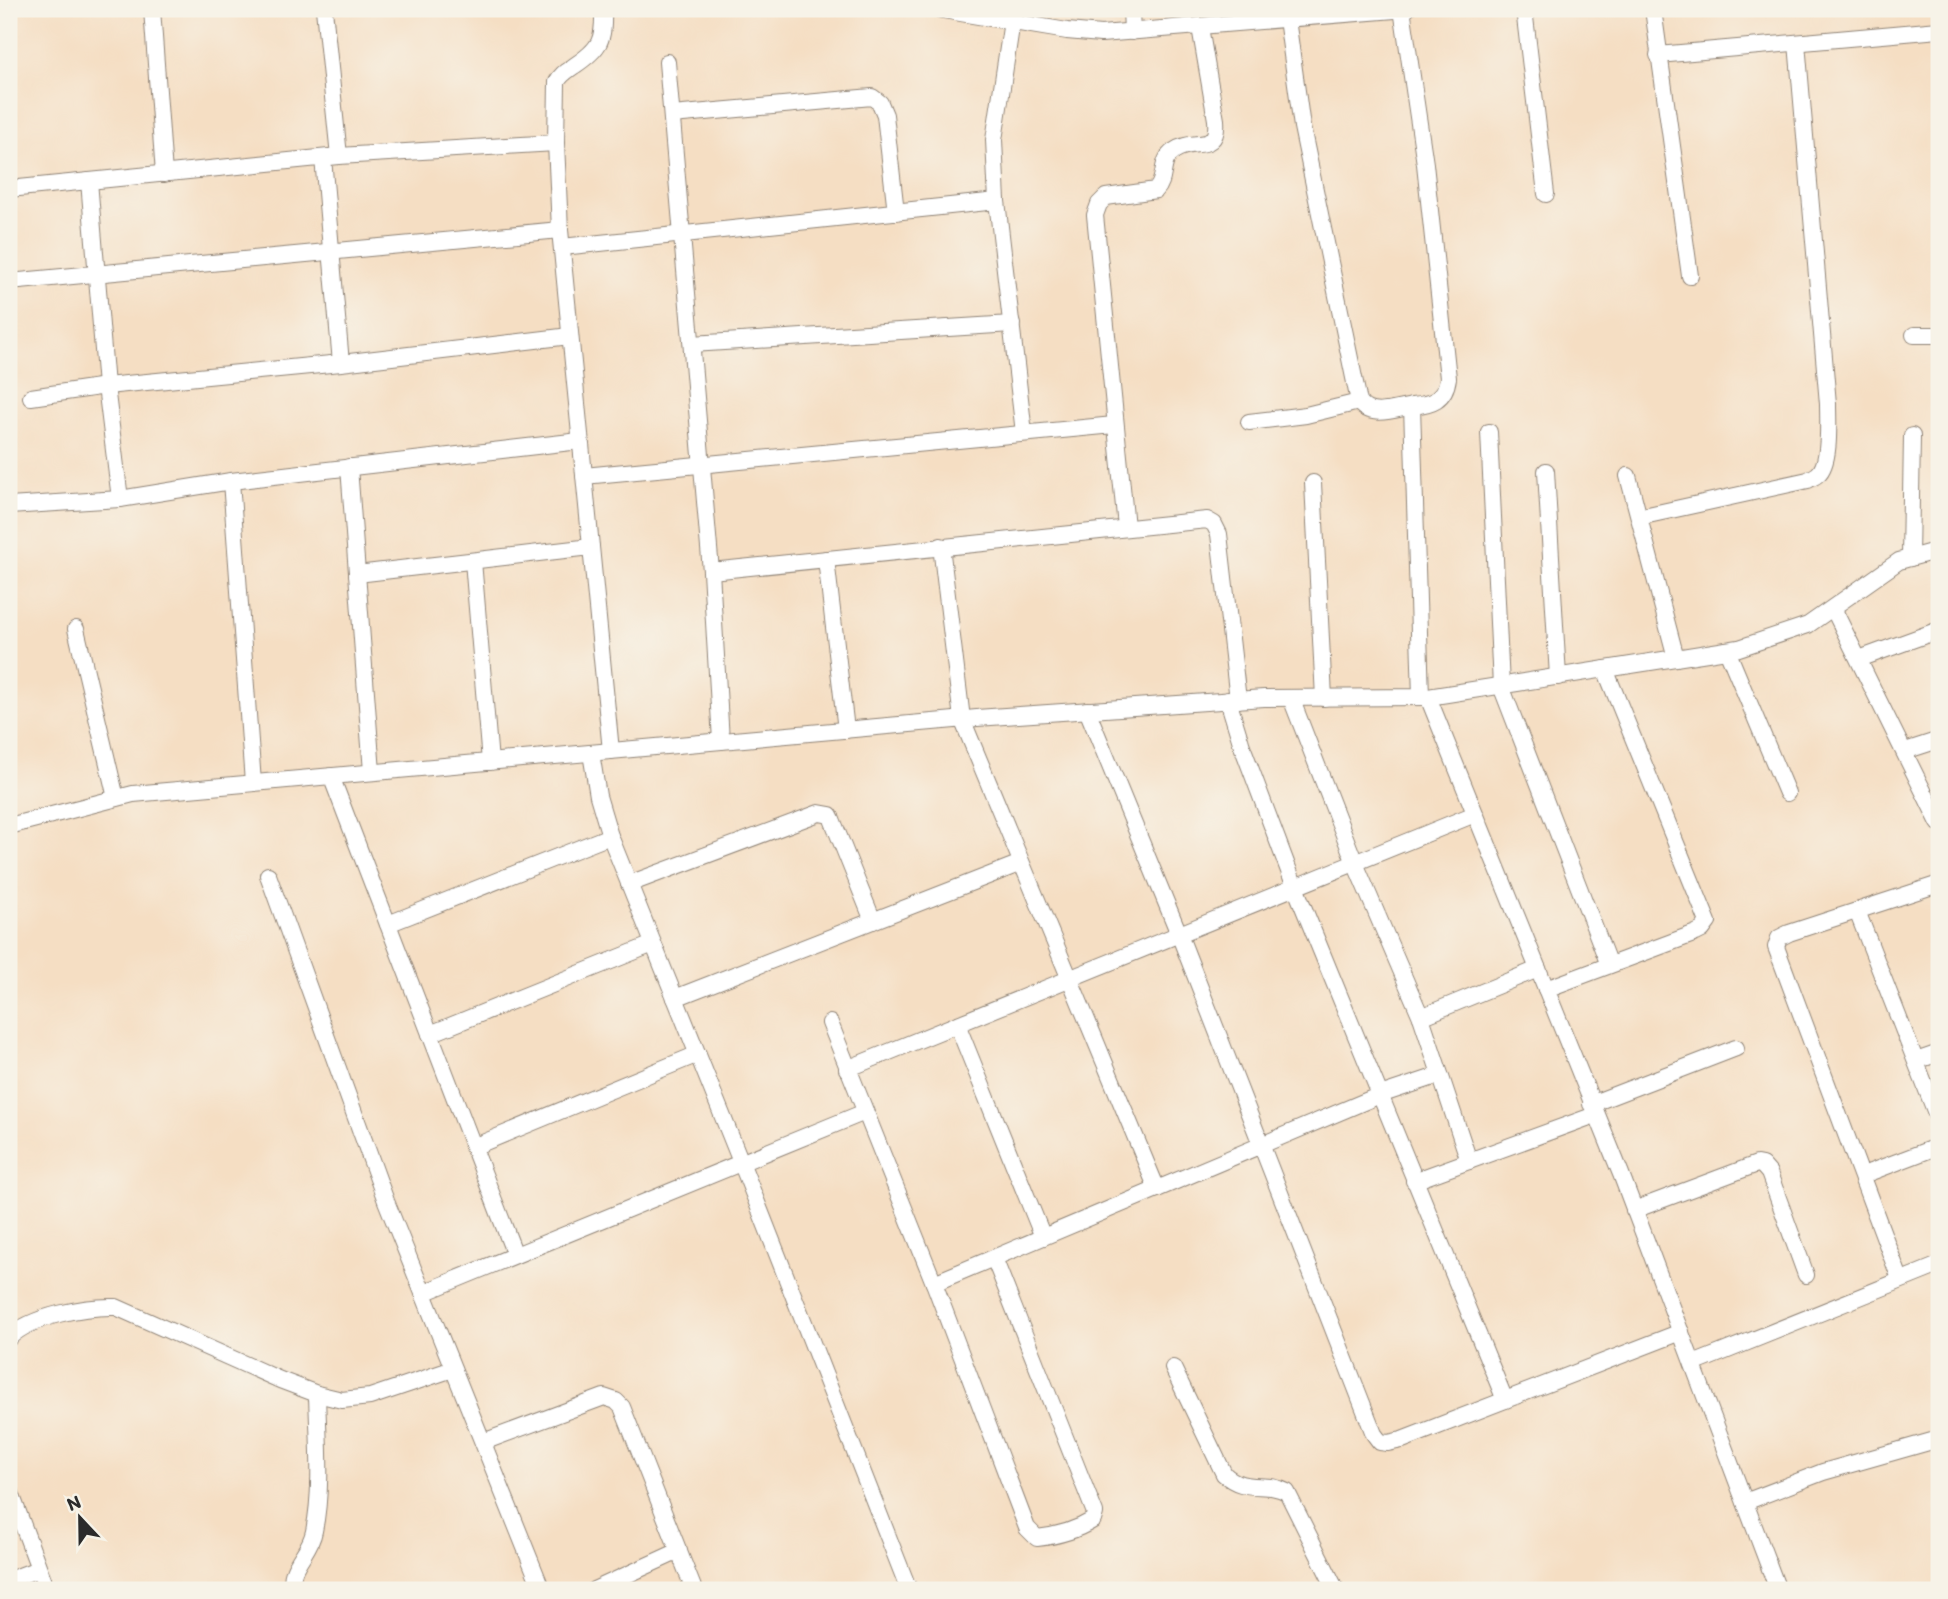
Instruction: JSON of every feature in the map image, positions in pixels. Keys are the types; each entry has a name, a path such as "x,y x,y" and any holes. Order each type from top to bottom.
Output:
{"street":[{"path":"152,9 164,174"},
{"path":"324,9 331,157 330,253 341,363"},
{"path":"603,9 604,34 599,45 591,55 561,76 557,82 556,143 560,230 611,751"},
{"path":"937,9 1067,32 1101,34 1407,9"},
{"path":"1131,9 1132,32"},
{"path":"1287,19 1302,127 1359,402 1362,407 1371,411 1432,404 1447,389 1448,378 1425,164 1402,9"},
{"path":"1524,9 1546,194"},
{"path":"1653,9 1690,276"},
{"path":"1012,21 994,140 998,201 1024,433"},
{"path":"1126,527 1095,215 1099,204 1106,197 1156,190 1160,185 1168,155 1181,146 1206,143 1216,135 1216,120 1200,27"},
{"path":"1658,55 1939,30"},
{"path":"1639,517 1808,480 1820,474 1825,463 1828,404 1797,43"},
{"path":"667,62 711,571 721,741"},
{"path":"672,115 872,97 880,103 885,115 896,212"},
{"path":"9,189 331,157 556,143"},
{"path":"89,181 106,386 120,499"},
{"path":"562,247 998,201"},
{"path":"9,282 560,230"},
{"path":"692,344 1012,324"},
{"path":"1914,335 1939,335"},
{"path":"31,397 106,386 570,337"},
{"path":"1249,422 1306,415 1359,402"},
{"path":"1412,406 1424,697 1475,814 1634,1210 1778,1590"},
{"path":"584,476 1114,425"},
{"path":"1489,432 1501,686 1609,965"},
{"path":"1910,558 1912,436"},
{"path":"9,506 120,499 231,481 580,441"},
{"path":"349,467 372,772"},
{"path":"1546,471 1558,677"},
{"path":"1628,476 1675,658"},
{"path":"231,481 253,783"},
{"path":"1313,483 1324,698"},
{"path":"711,571 1126,527 1212,521 1219,534 1233,700 1242,746 1295,887 1505,1400"},
{"path":"941,546 962,719 1157,1189"},
{"path":"357,574 591,547"},
{"path":"9,825 133,793 962,719 1233,700 1424,697 1727,650 1808,625 1899,561 1939,550"},
{"path":"826,559 846,730"},
{"path":"473,561 490,762"},
{"path":"1833,608 1939,823"},
{"path":"76,629 116,798"},
{"path":"1859,659 1939,630"},
{"path":"1727,650 1787,793"},
{"path":"1546,989 1696,933 1708,922 1605,669"},
{"path":"1290,698 1355,863 1421,1017 1469,1161"},
{"path":"1087,710 1179,934 1374,1434 1380,1442 1402,1440 1681,1332"},
{"path":"1905,751 1939,740"},
{"path":"591,753 597,796 610,836 909,1590"},
{"path":"331,776 515,1255"},
{"path":"629,884 819,813 832,818 873,921"},
{"path":"847,1069 1475,814"},
{"path":"388,924 610,836"},
{"path":"675,998 1021,863"},
{"path":"268,875 386,1201 542,1590"},
{"path":"1900,1279 1776,947 1779,938 1790,933 1939,884"},
{"path":"1857,911 1939,1121"},
{"path":"430,1034 653,944"},
{"path":"1421,1017 1538,970"},
{"path":"830,1023 934,1283 1027,1528 1037,1538 1086,1525 1093,1520 1095,1513 994,1258"},
{"path":"957,1024 1043,1237"},
{"path":"1414,1181 1593,1110 1736,1048"},
{"path":"1916,1061 1939,1053"},
{"path":"473,1147 698,1055"},
{"path":"934,1283 1380,1096 1440,1075"},
{"path":"423,1293 865,1112"},
{"path":"1863,1175 1939,1146"},
{"path":"1634,1210 1756,1164 1762,1165 1769,1173 1806,1275"},
{"path":"1693,1364 1939,1265"},
{"path":"9,1338 25,1325 93,1306 116,1307 317,1394 342,1400 370,1397 453,1369"},
{"path":"1173,1368 1224,1474 1233,1483 1242,1486 1279,1487 1287,1492 1336,1590"},
{"path":"293,1590 292,1571 310,1547 319,1497 317,1394"},
{"path":"483,1442 604,1397 616,1401 622,1407 694,1590"},
{"path":"1745,1502 1823,1472 1939,1439"},
{"path":"9,1488 47,1590"},
{"path":"594,1590 679,1551"},
{"path":"9,1580 38,1569"}]}
